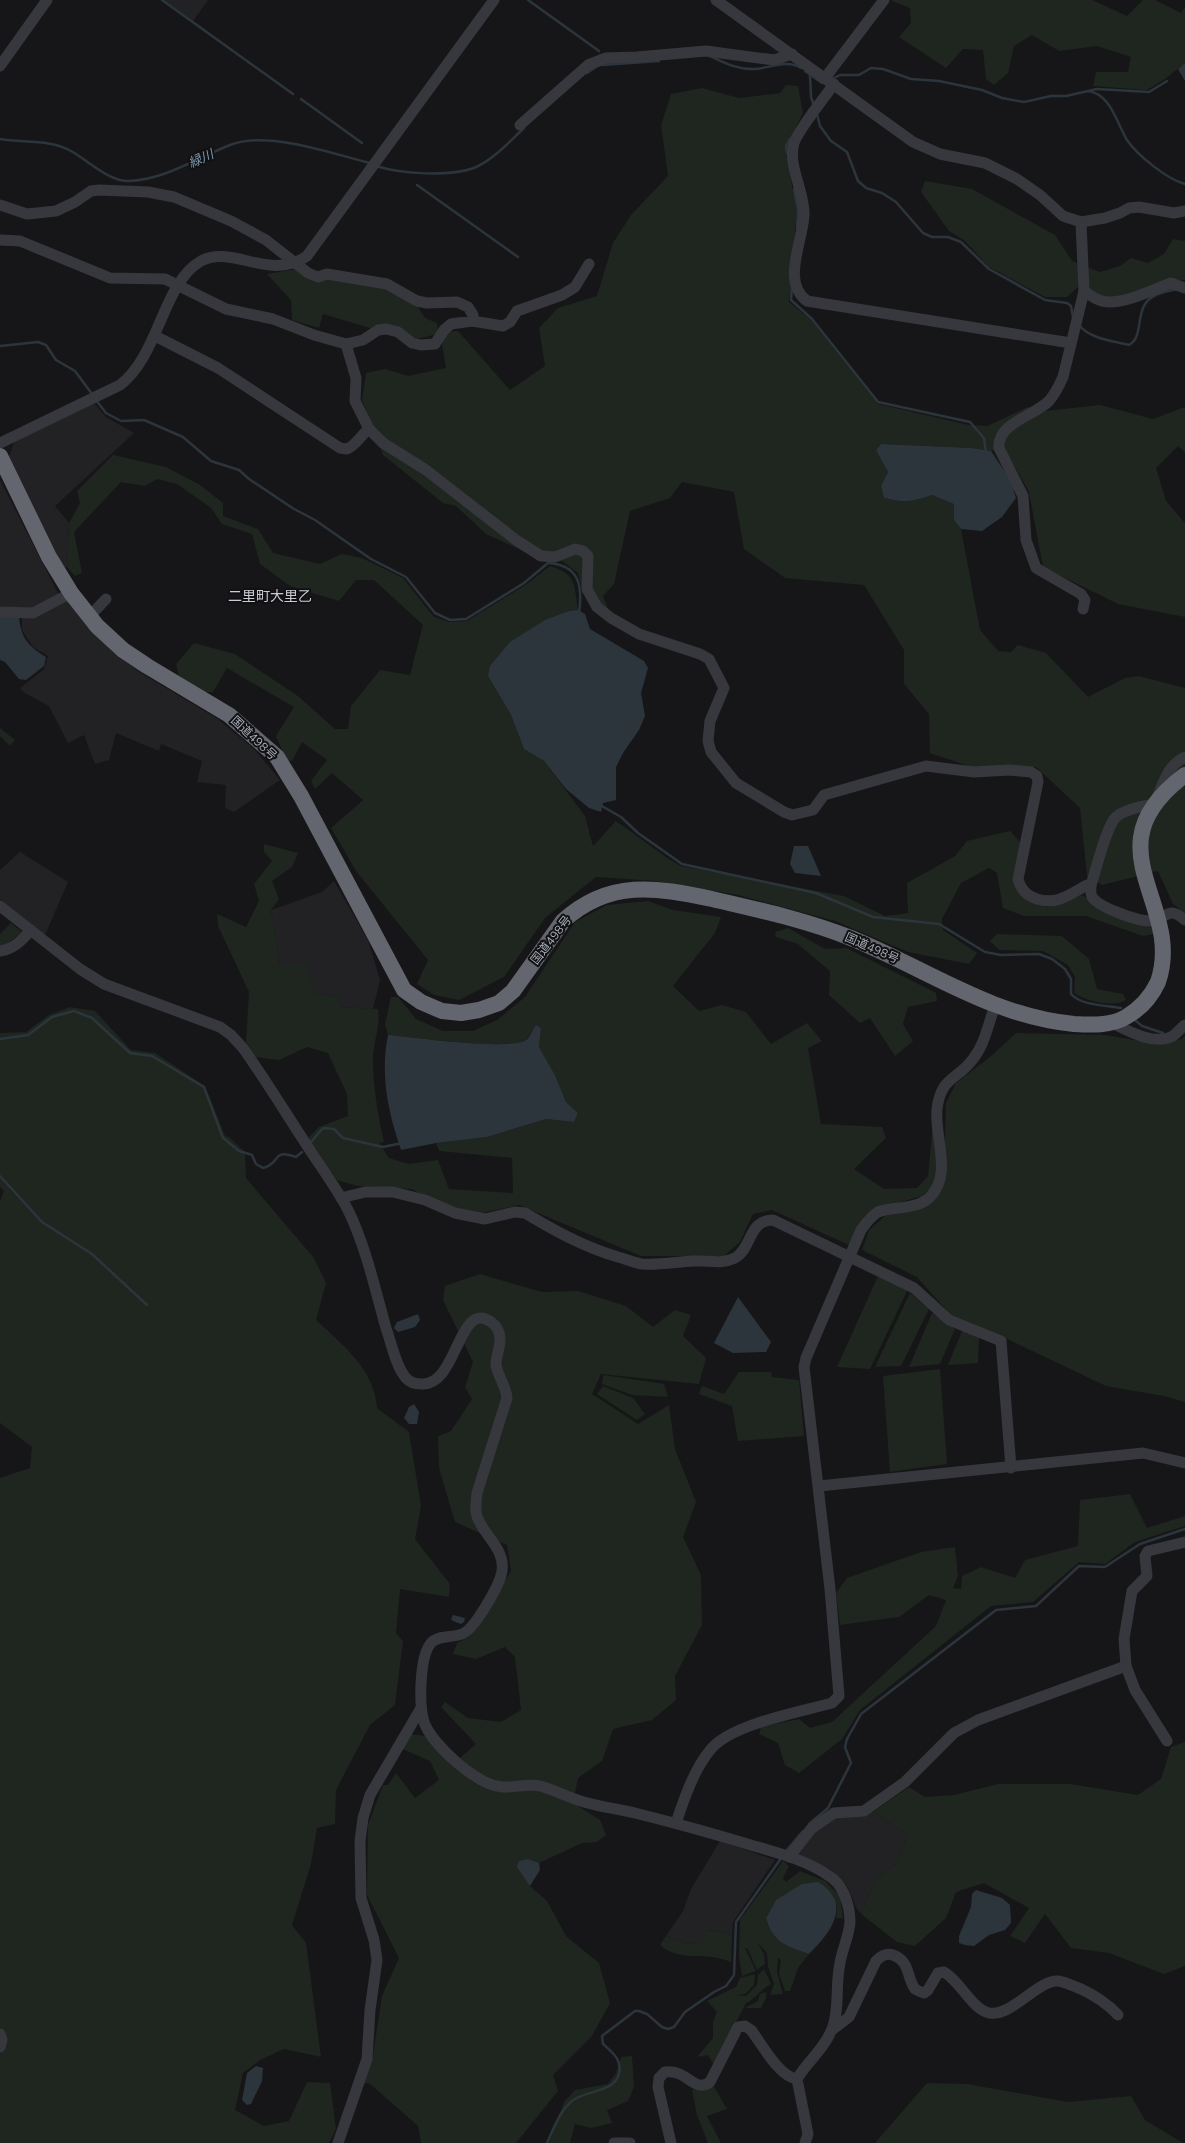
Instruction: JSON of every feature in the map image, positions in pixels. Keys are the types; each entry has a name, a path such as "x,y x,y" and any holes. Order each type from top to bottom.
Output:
{"highway":[{"name":"国道498号","path":"0,456 49,557 71,593 90,617 122,650 230,714 277,757 302,796 398,981 404,990 421,1002 442,1011 461,1013 479,1010 499,1003 514,991 563,921 573,912 604,896 621,890 643,890 666,891 702,897 771,912 817,926 901,961 956,990 995,1006 1048,1022 1087,1025 1112,1023 1125,1018 1142,1006 1154,992 1163,969 1166,947 1161,917 1146,877 1141,846 1144,826 1155,804 1172,785 1185,775"}],"street":[{"path":"0,66 47,0"},
{"path":"0,443 94,396 120,385 131,376 154,336 177,287 192,268 201,261 210,258 226,258 271,266 297,264 307,256 494,0"},
{"path":"716,0 913,142 940,154 985,163 1017,179 1040,195 1063,216 1081,222 1105,218 1129,208 1139,207 1174,213 1185,211"},
{"path":"884,0 829,81 816,110 795,141 792,152 804,214 795,262 796,290 800,296 807,301 1071,343"},
{"path":"520,125 588,64 606,58 706,51 774,60 792,54"},
{"path":"0,205 26,214 39,214 56,211 75,202 91,191 148,192 168,196 231,221 266,240 308,273 318,277 327,274 387,284 417,301 427,303 457,302 468,306 473,315 472,321"},
{"path":"1081,222 1084,291 1063,377 1057,391 1048,402 1006,429 1000,436 998,442 999,448 1023,496 1026,540 1036,568 1081,594 1084,600 1083,609"},
{"path":"0,240 20,241 110,278 165,279 177,287 185,289 226,309 273,319 314,335 346,344 363,340 378,330 386,329 398,332 412,342 421,345 435,344 444,330 451,324 472,321 503,326 510,322 517,311 562,295 575,287 589,264"},
{"path":"1084,291 1097,299 1109,302 1127,299 1171,283 1181,287"},
{"path":"154,336 218,368 340,448 347,449 352,447 363,433 369,429"},
{"path":"346,344 356,378 356,401 369,429 383,443 426,470 516,540 541,556 555,557 575,550 583,551 588,556 587,589 597,607 611,618 639,634 700,654 709,659 724,688 710,721 708,741 711,752 736,783 784,812 792,815 812,810 824,795 926,766 974,772 1009,770 1031,772 1037,776 1038,782 1018,879 1021,889 1029,896 1048,902 1058,900 1087,885 1091,885"},
{"path":"0,612 33,613 71,593"},
{"path":"90,617 106,598"},
{"path":"1185,756 1176,761 1169,770 1155,804 1137,808 1117,817 1111,826 1091,885 1090,893 1093,898 1126,916 1133,918 1153,921 1171,913 1177,914 1185,920"},
{"path":"0,906 80,969 104,984 203,1019 231,1035 252,1062 341,1198 361,1243 392,1348 406,1378 416,1384 429,1384 438,1380 449,1365 465,1328 474,1320 483,1319 491,1321 497,1327 500,1340 496,1363 498,1372 506,1387 507,1398 477,1493 475,1509 479,1521 494,1542 501,1558 502,1572 496,1588 470,1629 462,1634 437,1638 431,1643 427,1650 423,1667 421,1708 425,1725 441,1746 467,1771 485,1783 501,1787 535,1785 551,1789 584,1802 676,1823 784,1855 827,1874 836,1881 844,1894 849,1910 850,1925 840,1963 835,2016 832,2030"},
{"path":"0,951 8,950 17,945 31,930"},
{"path":"676,1823 684,1799 704,1760 711,1748 722,1739 732,1732 756,1724 832,1703 838,1696 819,1486 804,1367 806,1358 861,1230 870,1218 878,1212 917,1204 929,1197 938,1184 941,1171 937,1110 941,1093 948,1081 973,1061 980,1048 995,1006"},
{"path":"1112,1023 1133,1034 1156,1038 1172,1036 1185,1025"},
{"path":"341,1198 365,1192 393,1192 425,1200 454,1213 485,1218 515,1212 525,1214 582,1245 640,1264 670,1264 694,1261 715,1264 729,1261 738,1256 758,1225 765,1220 773,1220 850,1255 914,1288 949,1320 1001,1342 1011,1468"},
{"path":"819,1486 1011,1468 1143,1453 1185,1463"},
{"path":"1167,1741 1135,1690 1126,1666 1124,1639 1132,1591 1147,1576 1144,1556 1148,1551 1185,1542"},
{"path":"784,1855 811,1829 834,1813 864,1811 905,1782 942,1744 960,1730 978,1720 1126,1666"},
{"path":"338,2143 367,2059 370,2010 377,1960 374,1940 361,1898 360,1841 362,1818 370,1795 421,1708"},
{"path":"805,2143 808,2134 797,2079 832,2030 849,2017 876,1961 881,1957 890,1954 899,1958 906,1964 915,1988 924,1993 928,1990 938,1973 944,1972 952,1976 978,2007 989,2013 1008,2009 1045,1985 1056,1981 1067,1983 1095,1996 1109,2004 1118,2015"},
{"path":"671,2143 658,2087 659,2078 665,2072 675,2070 699,2086 705,2086 710,2082 738,2027 745,2026 751,2030 781,2071 790,2078 797,2079"},
{"path":"0,2034 2,2040 0,2047"},
{"path":"614,2143 630,2143"}],"shaded area":[{"path":"164,0 208,0 193,21"},
{"path":"890,0 1092,0 1127,16 1143,0 1155,0 1181,13 1185,7 1185,63 1165,79 1147,90 1093,86 1096,72 1128,72 1131,57 1097,46 1059,51 1032,35 1014,46 1008,73 994,85 986,79 983,50 963,49 946,68 899,37 911,23 910,8"},
{"path":"1185,63 1185,81 1178,69"},
{"path":"786,85 798,86 803,113 785,148 797,212 789,302 811,320 878,404 969,425 987,426 1028,407 1045,411 1100,405 1153,419 1185,407 1185,452 1178,446 1156,468 1166,501 1185,523 1185,617 1118,604 1043,567 1029,492 1005,449 991,451 972,448 881,444 876,450 888,472 881,486 884,498 897,501 908,501 932,495 955,504 954,520 961,529 980,630 998,651 1011,652 1018,645 1046,653 1088,697 1125,678 1139,676 1185,688 1185,913 1173,904 1158,871 1102,885 1087,876 1080,808 1036,767 975,768 930,753 929,714 904,684 904,650 864,585 785,578 744,549 734,492 682,482 670,498 630,511 614,584 603,596 608,609 583,593 578,573 562,561 543,560 486,534 456,506 443,503 383,455 362,400 366,373 385,369 408,376 446,368 442,344 448,332 458,331 510,390 545,366 539,328 558,308 597,296 613,243 631,215 668,176 661,125 671,94 702,88 739,98 780,93"},
{"path":"925,181 972,189 1055,235 1072,261 1100,272 1120,266 1131,258 1148,263 1164,254 1173,239 1185,241 1185,280 1171,280 1124,297 1096,297 1079,286 1067,297 1045,297 989,267 964,240 949,231 921,192"},
{"path":"297,269 330,278 387,289 416,304 425,318 437,323 438,334 416,339 379,325 370,328 323,314 319,328 292,320 291,300 267,274"},
{"path":"94,403 106,417 134,433 55,506 69,523 67,567 61,567 9,456 15,440"},
{"path":"881,444 972,448 991,451 1011,481 1016,498 1002,517 982,531 961,529 954,520 954,504 932,495 908,501 897,501 884,498 881,486 888,472 876,450"},
{"path":"113,455 166,467 200,485 223,503 223,516 258,529 273,553 320,564 342,554 362,558 403,578 434,617 449,622 467,621 527,584 550,566 559,569 570,577 575,587 578,610 569,611 488,676 511,715 524,749 544,761 585,816 593,846 616,821 670,860 681,866 844,896 885,916 908,913 907,883 955,856 967,841 1010,831 1020,842 1021,895 1048,907 1082,895 1131,922 1154,928 1154,934 1143,936 1086,916 1024,916 1003,908 997,873 989,868 961,883 942,919 943,930 977,953 969,964 908,952 835,921 738,895 656,881 596,877 545,918 504,977 459,1000 434,995 417,984 428,960 356,871 331,828 363,800 332,773 315,789 311,781 327,760 302,742 292,761 286,760 276,736 294,707 227,668 213,692 205,692 179,676 176,664 194,643 235,654 298,696 335,729 348,729 351,706 380,670 410,675 423,625 374,580 356,580 339,601 290,586 260,564 252,534 222,524 211,508 177,484 157,479 145,486 121,482 74,532 82,573 75,576 67,567 69,523 80,503 77,491"},
{"path":"0,480 59,595 31,609 0,606"},
{"path":"66,599 86,625 114,653 141,673 218,719 254,749 280,780 234,812 225,808 226,785 197,782 202,761 161,744 159,751 116,733 109,760 95,764 84,735 68,743 49,706 25,693 20,688 44,669 48,656 33,647 22,630 22,616"},
{"path":"578,610 585,614 590,629 644,661 648,668 641,693 645,716 639,730 623,753 616,767 616,800 603,803 601,812 589,808 566,789 544,761 524,749 511,715 488,676 490,666 510,642 545,620 569,611"},
{"path":"0,616 19,617 26,641 34,649 46,657 44,666 26,680 19,679 5,662 0,660"},
{"path":"0,728 15,740 10,746 0,736"},
{"path":"264,844 298,853 292,867 272,881 279,899 271,910 280,965 306,964 314,994 334,996 343,1007 378,1009 378,1028 373,1059 376,1101 384,1142 379,1143 389,1158 408,1164 438,1160 449,1189 513,1193 512,1158 439,1151 436,1143 487,1137 546,1119 574,1122 578,1113 566,1102 555,1075 539,1047 541,1028 536,1025 525,1040 515,1043 500,1044 480,1044 388,1035 385,1024 391,997 398,997 416,1019 443,1031 473,1031 497,1020 525,997 575,922 607,905 648,901 673,910 721,917 715,933 673,986 699,1011 722,1005 746,1012 771,1044 807,1023 822,1041 808,1048 821,1124 882,1127 886,1138 854,1169 884,1189 917,1188 928,1176 934,1113 938,1172 935,1184 922,1196 879,1208 849,1245 772,1210 753,1214 740,1242 724,1256 641,1256 519,1205 482,1213 450,1207 411,1189 358,1186 337,1180 308,1138 319,1127 348,1116 347,1094 328,1053 307,1047 279,1060 256,1057 246,1042 249,992 218,926 217,914 246,927 259,901 254,884 272,861 264,852"},
{"path":"794,846 808,846 821,876 795,873 790,864"},
{"path":"20,852 68,882 45,935 0,899 0,870"},
{"path":"334,881 368,940 380,980 373,1009 343,1007 334,996 313,994 280,965 271,910 322,892"},
{"path":"11,923 22,932 0,949 0,934"},
{"path":"788,928 825,949 846,948 936,993 937,1001 908,1007 903,1024 913,1041 895,1056 870,1018 860,1023 829,995 830,971 798,944 776,937 775,932"},
{"path":"997,934 1062,936 1089,959 1097,989 1123,994 1126,1000 1107,1003 1092,1001 1079,996 1074,993 1075,977 1068,965 1043,951 999,950 990,941"},
{"path":"70,1007 95,1011 131,1050 155,1053 205,1086 225,1136 229,1137 245,1152 246,1178 314,1258 326,1283 316,1320 346,1348 364,1370 375,1394 377,1408 409,1432 421,1506 415,1539 450,1584 449,1597 400,1589 396,1633 403,1641 395,1705 370,1725 336,1790 335,1824 317,1828 311,1864 292,1925 306,1943 321,2057 284,2049 260,2060 243,2073 235,2110 264,2126 289,2121 307,2082 330,2083 336,2129 329,2143 0,2143 0,1478 30,1468 32,1447 0,1423 0,1202 4,1191 0,1187 0,1033 26,1032 49,1015"},
{"path":"536,1025 541,1028 539,1047 555,1075 566,1102 578,1113 574,1122 546,1119 487,1137 436,1143 401,1150 392,1121 385,1079 388,1035 481,1044 516,1043 526,1040"},
{"path":"1016,1033 1105,1035 1159,1044 1182,1039 1185,1036 1185,1402 1164,1396 1106,1386 1001,1336 956,1321 917,1277 862,1250 869,1230 885,1216 925,1206 944,1177 946,1103 956,1083 990,1057"},
{"path":"480,1274 542,1292 578,1291 626,1306 653,1327 675,1310 691,1315 683,1336 706,1358 699,1384 601,1374 592,1394 638,1424 669,1405 675,1449 696,1502 683,1537 701,1575 702,1625 675,1676 676,1700 652,1720 613,1729 602,1761 578,1778 573,1803 600,1820 606,1835 597,1842 582,1843 539,1863 528,1859 530,1886 547,1901 566,1936 599,1963 610,2003 592,2036 553,2075 558,2091 516,2143 421,2143 418,2126 370,2084 364,2083 373,2055 382,1996 399,1958 367,1895 368,1825 383,1785 388,1785 396,1773 415,1798 439,1780 430,1761 402,1749 411,1734 425,1736 452,1765 476,1744 441,1707 445,1702 468,1718 501,1722 521,1710 515,1657 505,1647 476,1659 453,1654 457,1643 469,1637 511,1571 507,1545 455,1522 439,1468 438,1436 451,1431 472,1399 465,1387 473,1362 443,1300 445,1286"},
{"path":"879,1274 907,1291 870,1369 837,1367"},
{"path":"910,1293 929,1309 901,1366 875,1367"},
{"path":"738,1297 771,1342 766,1352 733,1353 714,1343"},
{"path":"932,1313 955,1329 940,1364 909,1367"},
{"path":"418,1314 420,1320 415,1327 398,1332 394,1328 397,1322"},
{"path":"962,1331 979,1336 978,1363 948,1365"},
{"path":"940,1369 947,1464 890,1472 883,1376"},
{"path":"739,1372 771,1372 772,1377 799,1380 804,1436 738,1441 732,1406 699,1394 702,1386 724,1394"},
{"path":"603,1375 664,1384 668,1397 632,1395 602,1384"},
{"path":"603,1386 633,1398 645,1414 637,1420 597,1394"},
{"path":"414,1404 419,1412 417,1424 409,1424 404,1418 409,1407"},
{"path":"1130,1494 1147,1528 1185,1516 1185,1526 1135,1542 1105,1564 1079,1562 1033,1602 991,1606 860,1710 842,1739 799,1773 785,1765 778,1743 759,1734 761,1727 799,1719 810,1728 832,1722 936,1626 946,1600 929,1595 899,1617 840,1625 836,1593 847,1578 921,1552 955,1547 958,1576 953,1588 961,1589 962,1576 981,1567 1015,1578 1025,1560 1078,1546 1080,1500"},
{"path":"453,1615 465,1618 464,1622 461,1624 453,1621 451,1619"},
{"path":"1185,1742 1185,1966 1164,1974 1109,1953 1071,1948 1045,1914 1025,1943 1010,1936 1029,1908 984,1883 956,1892 946,1918 915,1946 897,1942 861,1914 876,1879 896,1864 908,1835 873,1812 909,1787 925,1797 954,1795 998,1784 1070,1784 1138,1795 1161,1779 1171,1747"},
{"path":"873,1812 908,1835 896,1864 876,1879 861,1914 857,1909 846,1884 831,1870 795,1855 831,1814"},
{"path":"720,1841 775,1860 733,1922 732,1934 707,1930 703,1942 687,1944 666,1936 683,1911 691,1889"},
{"path":"528,1859 539,1863 540,1870 530,1886 517,1867 519,1861"},
{"path":"783,1861 789,1866 783,1878 786,1882 800,1871 825,1881 840,1896 843,1918 836,1918 837,1905 776,1900 766,1918 772,1933 787,1946 809,1954 798,1968 790,1991 785,1991 779,1974 781,1960 778,1958 777,1972 783,1994 770,1995 774,1984 768,1967 767,1953 757,1942 764,1954 765,1964 757,1970 748,1949 745,1948 756,1971 742,1976 739,1955 740,1920"},
{"path":"818,1882 829,1890 834,1899 836,1908 835,1918 825,1937 809,1954 787,1946 777,1938 772,1933 766,1918 776,1900 802,1884"},
{"path":"976,1890 1002,1898 1010,1905 1011,1923 1005,1930 989,1935 974,1946 965,1945 959,1943 959,1936 971,1907 972,1894"},
{"path":"707,1930 732,1934 731,1962 713,1957 679,1954 660,1945 666,1936 687,1944 703,1942"},
{"path":"764,1969 771,1984 746,2003 714,2065 708,2055 697,2057 713,2038 713,2021 717,2012 707,2001 736,1987 740,1978 755,1974 754,1985 745,1994 737,1995 746,1996 757,1985 758,1975"},
{"path":"766,1992 766,1998 761,2008 745,2008 758,2001 760,1994"},
{"path":"632,2056 634,2087 628,2101 607,2110 612,2123 591,2128 575,2124 570,2143 549,2143 564,2102 575,2090 608,2084 616,2073 621,2057"},
{"path":"256,2066 263,2068 262,2081 251,2104 247,2105 242,2100 247,2073"},
{"path":"927,2083 967,2084 1068,2102 1131,2096 1145,2120 1183,2143 875,2143"},
{"path":"713,2085 727,2109 707,2116 721,2143 708,2143 697,2115 692,2090"}],"waterway":[{"path":"162,0 293,94"},
{"path":"528,0 599,51"},
{"path":"710,56 732,66 749,69 784,64 796,65 801,68"},
{"path":"602,65 659,61"},
{"path":"587,73 596,67"},
{"path":"832,79 840,75 859,75 871,68 883,69 911,79 939,81 982,90 1002,98 1024,102 1051,96 1066,96 1097,89 1149,92 1167,81"},
{"path":"805,71 822,83"},
{"path":"810,75 811,97 814,106"},
{"path":"1088,91 1096,93 1108,104 1127,140 1145,160 1170,177 1185,184"},
{"path":"301,99 362,143"},
{"path":"817,114 820,126 831,141 847,152 858,181 866,188 882,193 896,202 923,233 932,237 948,237 961,242 989,269 1045,300 1067,303 1071,306 1073,317"},
{"path":"376,166 412,173 451,173 463,171 481,165 524,128"},
{"name":"緑川","path":"0,139 46,143 63,147 78,155 107,175 130,181 169,172 230,145 245,141 262,140 300,145 370,163"},
{"path":"787,153 786,146 790,139"},
{"name":"緑川","path":"417,185 518,257"},
{"path":"794,189 798,211 797,228"},
{"path":"792,286 791,300 812,319 878,402 970,422 984,438 986,453"},
{"path":"1079,325 1084,330 1095,336 1109,341 1129,345 1134,341 1137,335 1141,313 1149,300 1158,294 1177,289"},
{"path":"0,346 38,342 46,345 56,360 75,371 92,394"},
{"path":"96,400 106,413 121,421 144,420 183,437 211,461 239,470 249,479 294,509 315,520 371,559 406,577 435,613 450,620 466,619 524,583 548,563 566,568 577,578 580,594 579,613"},
{"path":"600,805 621,817 638,833 682,864 816,893 873,917 939,924 985,952 1001,955 1039,954 1052,959 1065,969 1071,979 1071,994 1076,998 1088,1003 1121,1008"},
{"path":"0,1039 28,1035 52,1017 74,1011 92,1018 130,1053 152,1056 204,1087 223,1138 239,1151 252,1155 256,1164 263,1168 273,1163 280,1155 283,1154 296,1157 302,1152"},
{"path":"1136,1021 1142,1026 1163,1033"},
{"path":"311,1142 323,1128 334,1129 343,1138 383,1147 402,1143"},
{"path":"0,1176 42,1222 92,1254 147,1305"},
{"path":"809,1824 828,1808 851,1763 845,1747 847,1739 861,1714 996,1610 1036,1606 1079,1566 1105,1567 1140,1544 1185,1529"},
{"path":"786,1851 803,1831"},
{"path":"547,2143 560,2115 567,2105 578,2097 611,2085 616,2080 620,2069 618,2060 603,2044 602,2036 635,2011 647,2014 662,2027 668,2029 674,2027 685,2012 714,1992 726,1986 734,1975 736,1922 782,1857"}],"district":[{"name":"二里町大里乙","path":"270,596"}]}
